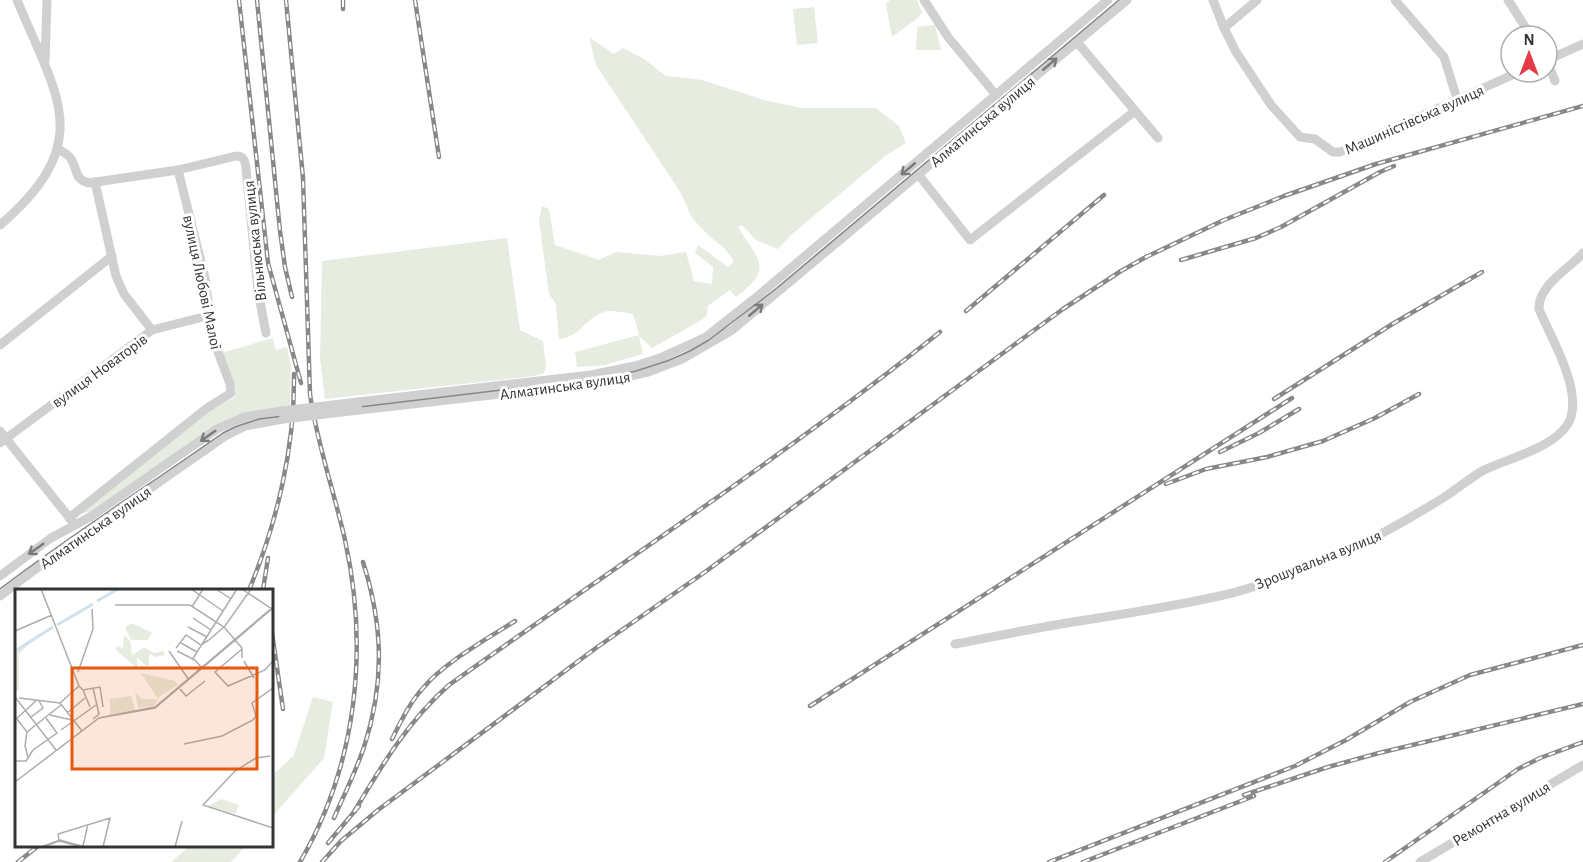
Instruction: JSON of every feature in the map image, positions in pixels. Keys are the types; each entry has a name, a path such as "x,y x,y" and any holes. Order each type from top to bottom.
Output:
{"street":[{"path":"0,225 22,206 37,188 58,149 62,127 56,92 17,0"},
{"path":"45,66 47,0"},
{"path":"924,0 931,15 996,95"},
{"name":"Алматинська вулиця","path":"72,521 90,517 228,423 259,414 282,415 591,375 635,366 684,348 711,333 1108,0"},
{"name":"Алматинська вулиця","path":"358,406 591,384 648,372 682,359 732,330 1127,0"},
{"name":"Машиністівська вулиця","path":"1213,0 1236,51 1271,105 1300,137 1315,139 1333,152 1340,152 1499,81"},
{"path":"1224,28 1257,0"},
{"path":"1395,0 1444,57 1457,99"},
{"path":"1508,0 1523,24"},
{"path":"1077,42 1158,138"},
{"path":"1559,55 1583,44"},
{"path":"918,174 970,240 1135,111"},
{"path":"58,149 73,160 77,176 82,181 95,182 178,170"},
{"name":"Вільнюська вулиця","path":"178,170 236,156 245,160 258,291 266,333"},
{"name":"вулиця Любові Малої","path":"178,170 205,278 207,316 231,393"},
{"path":"95,182 116,276 124,294 152,330"},
{"name":"Зрошувальна вулиця","path":"955,644 1180,604 1234,592 1285,576 1382,535 1482,471 1544,445 1565,427 1571,417 1572,404 1568,377 1539,309 1539,302 1546,289 1583,253"},
{"path":"0,345 112,256"},
{"name":"вулиця Новаторів","path":"2,438 152,330 207,316"},
{"name":"Алматинська вулиця","path":"0,576 72,521 207,408 231,393"},
{"name":"Алматинська вулиця","path":"0,596 225,436 245,426 282,415"},
{"path":"2,438 83,535"},
{"name":"Ремонтна вулиця","path":"1420,862 1583,765"}],"shaded area":[{"path":"890,0 917,0 922,13 892,37 886,4"},
{"path":"814,7 818,43 797,45 793,9"},
{"path":"935,25 941,50 916,50 917,27"},
{"path":"589,37 614,54 623,48 644,59 666,76 702,80 764,100 802,108 876,108 899,126 906,143 885,156 790,236 778,249 756,240 742,225 738,227 756,256 759,271 756,278 736,297 730,290 708,306 707,315 703,319 652,348 639,336 643,354 605,365 577,367 575,352 639,335 633,314 610,311 592,318 573,335 559,339 556,304 549,294 539,220 542,206 549,209 555,245 599,260 616,252 660,256 686,252 694,281 712,284 713,267 695,253 698,245 728,267 734,261 724,248 692,218 681,193 596,65"},
{"path":"507,238 520,330 543,341 546,366 544,373 535,376 325,399 320,359 322,261"},
{"path":"273,338 276,350 287,347 291,367 290,407 213,428 89,512 79,514 213,409 235,397 236,390 221,353"},
{"path":"313,697 333,702 324,758 273,816 273,775 294,755"},
{"path":"189,847 207,849 209,847 245,847 231,862 171,862"}],"tram line":[{"path":"0,589 83,529 235,427 259,419 603,378 636,371 690,351 709,340 777,288 1119,0"}],"railway":[{"path":"239,0 268,263 301,383"},
{"path":"257,0 280,231 292,297"},
{"path":"286,0 303,178 310,394 317,431 345,540 356,623 353,706 346,746 319,825 300,862"},
{"path":"343,0 343,9"},
{"path":"415,0 439,157"},
{"path":"322,862 341,841 378,810 596,648 705,572 1063,309 1121,271 1224,220 1284,196 1376,164 1583,106"},
{"path":"1181,260 1256,238 1281,227 1394,166"},
{"path":"966,311 1104,195"},
{"path":"1274,399 1394,323 1482,272"},
{"path":"354,812 408,729 449,685 820,424 940,332"},
{"path":"249,589 276,511 288,457 294,401 294,374"},
{"path":"1166,484 1206,469 1267,457 1323,441 1375,418 1419,394"},
{"path":"810,706 1292,398"},
{"path":"1220,452 1259,433 1299,409"},
{"path":"263,589 268,558"},
{"path":"334,818 364,747 376,700 378,631 375,608 363,562"},
{"path":"392,739 410,705 433,678 467,651 515,621"},
{"path":"273,640 283,709"},
{"path":"1049,862 1295,766 1346,740 1410,702 1470,675 1583,645"},
{"path":"1244,795 1379,753 1583,704"},
{"path":"1385,862 1518,769 1583,742"},
{"path":"1083,862 1254,796"},
{"path":"328,843 359,806"},
{"path":"18,862 37,847"}]}
